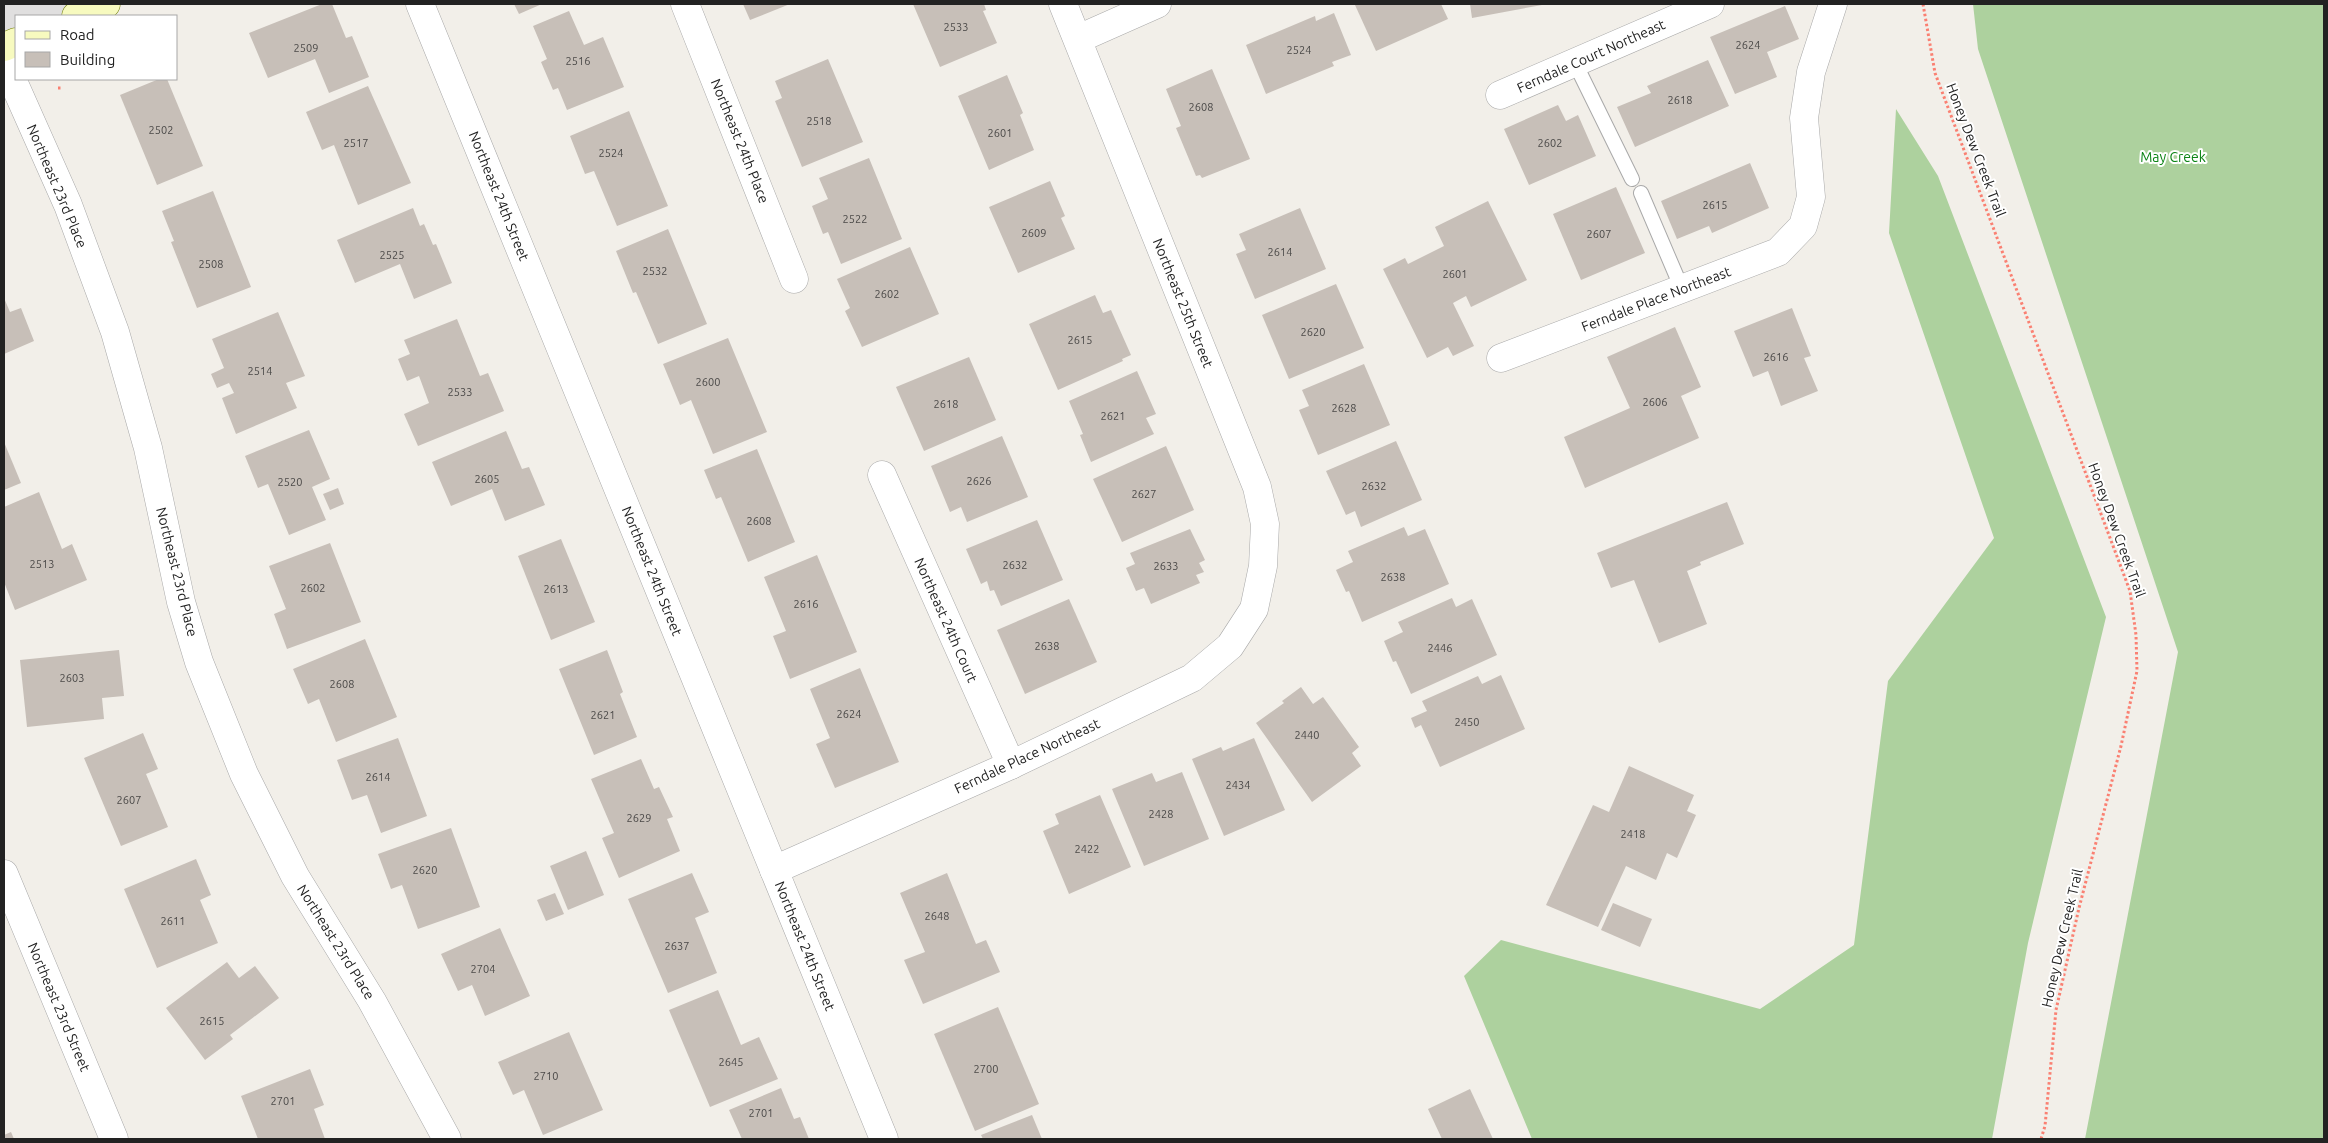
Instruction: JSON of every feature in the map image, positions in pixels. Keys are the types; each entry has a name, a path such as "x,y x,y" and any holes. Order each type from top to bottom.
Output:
{"street":[{"path":"78,15 106,4"},
{"name":"Northeast 24th Street","path":"420,4 884,1139"},
{"name":"Northeast 24th Place","path":"685,4 794,279"},
{"name":"Northeast 25th Street","path":"1062,4 1078,39 1257,487 1265,524 1263,566 1254,609"},
{"path":"1078,39 1157,4"},
{"name":"Ferndale Court Northeast","path":"1500,95 1710,4"},
{"name":"Ferndale Place Northeast","path":"1501,358 1778,252 1803,226 1811,197 1804,118 1811,72 1834,4"},
{"name":"Northeast 23rd Place","path":"4,61 68,205 115,332 148,448 181,602 199,662 244,774 295,876 372,1001 447,1139"},
{"name":"Northeast 24th Court","path":"882,474 1011,765"},
{"name":"Ferndale Place Northeast","path":"774,870 1011,765 1192,678 1230,646 1254,609"},
{"name":"Northeast 23rd Street","path":"4,874 114,1139"}],"lane":[{"path":"1575,62 1632,179"},
{"path":"1641,193 1682,289"}],"path":[{"name":"Honey Dew Creek Trail","path":"1923,4 1935,73 2130,592 2136,635 2136,671 2122,746 2082,898 2056,1010 2045,1126 2041,1139"}],"shaded area":[{"path":"4,4 123,4 96,15 15,15 15,50 4,55"}],"green space":[{"name":"May Creek","path":"1973,4 2324,4 2324,1139 2085,1139 2178,652 1978,49"},
{"path":"1896,109 1938,176 2106,617 2028,943 1992,1139 1532,1139 1464,976 1501,940 1760,1009 1854,945 1888,681 1994,538 1889,233"}],"building":[{"path":"322,4 332,4 346,38 352,36 369,77 329,93 315,59 268,78 249,33"},
{"path":"514,4 542,4 519,14"},
{"path":"743,4 790,4 750,20"},
{"path":"913,4 984,4 986,10 983,11 997,43 940,67"},
{"path":"1441,4 1448,19 1376,51 1355,5"},
{"path":"1470,4 1542,4 1542,5 1472,18"},
{"path":"1785,6 1799,39 1767,52 1777,77 1735,94 1710,37"},
{"path":"569,11 584,45 603,37 624,87 567,110 558,88 553,90 541,62 547,59 533,26"},
{"path":"1334,13 1351,55 1332,62 1334,66 1266,94 1246,45 1315,16 1316,21"},
{"path":"828,59 863,142 802,167 775,101 782,98 775,81"},
{"path":"1708,60 1729,106 1635,147 1617,107 1651,93 1647,86"},
{"path":"1212,69 1250,159 1202,178 1200,175 1196,176 1176,128 1181,126 1166,89"},
{"path":"1007,75 1023,113 1020,115 1034,150 989,170 958,96"},
{"path":"157,80 167,80 203,166 157,185 120,95"},
{"path":"368,86 411,183 358,205 334,145 322,150 306,112"},
{"path":"1558,105 1566,121 1578,115 1596,156 1529,185 1504,129"},
{"path":"629,111 668,206 617,226 594,171 585,174 570,136"},
{"path":"869,158 902,239 841,264 828,232 823,234 812,206 828,199 819,178"},
{"path":"1750,163 1769,208 1712,233 1709,226 1677,239 1661,201"},
{"path":"1050,181 1065,216 1061,218 1075,249 1018,273 989,207"},
{"path":"1616,187 1645,253 1581,280 1553,214"},
{"path":"213,191 251,287 197,308 171,242 174,241 162,211"},
{"path":"1488,201 1527,280 1471,307 1466,296 1453,303 1474,346 1453,356 1448,347 1427,358 1383,269 1405,258 1408,264 1444,246 1435,227"},
{"path":"413,208 420,226 424,224 433,245 436,244 452,283 414,299 400,264 355,283 337,240"},
{"path":"1300,208 1326,269 1255,299 1236,254 1246,250 1239,234"},
{"path":"668,229 707,324 658,344 636,292 633,293 616,251"},
{"path":"910,247 939,314 862,347 845,311 850,308 837,279"},
{"path":"1336,284 1364,348 1289,379 1262,315"},
{"path":"1095,295 1103,313 1111,310 1131,355 1122,359 1123,361 1058,390 1029,324"},
{"path":"4,298 10,312 21,308 34,341 4,354"},
{"path":"1792,308 1811,356 1804,358 1818,391 1781,406 1768,371 1753,377 1734,331"},
{"path":"278,312 305,376 286,383 297,408 236,434 222,398 234,393 229,383 217,388 211,374 224,368 212,339"},
{"path":"457,319 480,376 488,373 504,411 418,446 404,414 429,403 419,376 407,381 398,359 410,354 404,340"},
{"path":"1675,327 1701,387 1681,396 1699,438 1585,488 1564,437 1630,408 1607,357"},
{"path":"728,338 767,432 713,454 691,400 680,405 663,364"},
{"path":"969,357 996,420 924,451 896,387"},
{"path":"1364,364 1390,425 1318,455 1299,410 1309,406 1302,390"},
{"path":"1137,371 1156,414 1146,418 1154,434 1091,462 1080,435 1083,434 1069,401"},
{"path":"309,430 330,479 312,487 326,520 289,535 268,484 258,488 245,456"},
{"path":"506,431 522,469 529,467 545,505 505,521 492,489 451,506 432,462"},
{"path":"1002,436 1028,497 967,522 961,507 950,512 931,466"},
{"path":"1396,441 1422,500 1361,527 1355,511 1346,515 1326,471"},
{"path":"4,442 21,483 4,490"},
{"path":"1166,446 1194,510 1122,542 1093,479"},
{"path":"757,449 795,542 748,562 721,497 716,499 704,470"},
{"path":"338,488 344,504 330,510 323,494"},
{"path":"39,492 62,549 72,544 87,580 15,610 4,582 4,507"},
{"path":"1727,502 1744,544 1700,562 1701,565 1687,571 1707,624 1659,643 1634,580 1611,588 1597,553"},
{"path":"1037,520 1063,580 1001,606 994,590 990,591 987,581 981,584 966,549"},
{"path":"1404,527 1408,536 1425,529 1449,584 1362,622 1349,591 1346,592 1336,570 1353,562 1348,551"},
{"path":"1190,529 1205,560 1199,563 1204,572 1196,575 1200,583 1151,604 1144,588 1136,591 1126,568 1135,564 1130,553"},
{"path":"561,539 595,622 551,640 518,556"},
{"path":"330,543 361,622 287,649 274,614 286,609 269,566"},
{"path":"817,555 857,652 790,679 773,636 786,631 764,577"},
{"path":"1452,598 1456,607 1472,599 1497,655 1411,694 1396,661 1393,662 1384,641 1403,632 1398,622"},
{"path":"1069,599 1097,662 1025,694 997,630"},
{"path":"365,639 397,717 336,742 319,699 308,704 293,669"},
{"path":"119,650 124,696 102,698 104,719 27,727 20,660"},
{"path":"607,650 623,692 620,694 637,737 594,755 559,669"},
{"path":"860,668 899,762 835,788 816,744 830,738 810,689"},
{"path":"1501,675 1525,729 1440,767 1421,725 1415,728 1411,718 1427,711 1422,701 1478,676 1482,684"},
{"path":"1301,687 1313,704 1323,697 1359,747 1352,753 1361,766 1312,802 1256,723 1284,703 1282,701"},
{"path":"143,733 158,769 146,774 168,827 121,846 84,758"},
{"path":"398,738 427,816 381,833 367,795 352,800 337,760"},
{"path":"1254,738 1285,810 1224,836 1192,759 1221,747 1223,751"},
{"path":"641,759 654,789 659,787 673,817 667,819 680,851 619,878 602,838 614,833 591,779"},
{"path":"1629,766 1694,795 1687,811 1696,815 1677,858 1667,853 1656,880 1626,866 1598,927 1546,905 1593,805 1609,812"},
{"path":"1182,772 1209,839 1144,866 1112,789 1152,773 1156,782"},
{"path":"1100,795 1131,867 1069,894 1043,831 1059,824 1055,814"},
{"path":"451,828 480,907 418,929 402,885 391,889 378,854"},
{"path":"586,851 604,895 568,910 550,866"},
{"path":"196,859 211,895 200,900 218,943 157,968 124,889"},
{"path":"692,873 709,912 695,918 717,973 668,993 628,899"},
{"path":"947,873 976,944 986,940 1000,972 923,1004 904,960 925,952 900,893"},
{"path":"555,893 564,914 546,921 537,900"},
{"path":"1613,903 1652,919 1640,947 1601,930"},
{"path":"500,928 530,996 485,1016 472,985 458,991 441,954"},
{"path":"227,962 239,978 255,966 279,998 230,1035 233,1039 205,1060 166,1008"},
{"path":"718,990 741,1045 759,1037 778,1079 710,1107 669,1010"},
{"path":"998,1007 1039,1104 975,1131 934,1034"},
{"path":"569,1032 603,1110 543,1135 524,1090 513,1095 498,1062"},
{"path":"310,1069 324,1105 314,1109 325,1139 258,1139 241,1096"},
{"path":"781,1088 794,1119 800,1117 809,1139 742,1139 729,1110"},
{"path":"1470,1089 1493,1139 1442,1139 1428,1109"},
{"path":"1032,1115 1042,1139 983,1139 981,1135"},
{"path":"11,1132 14,1139 4,1139 4,1135"}]}
